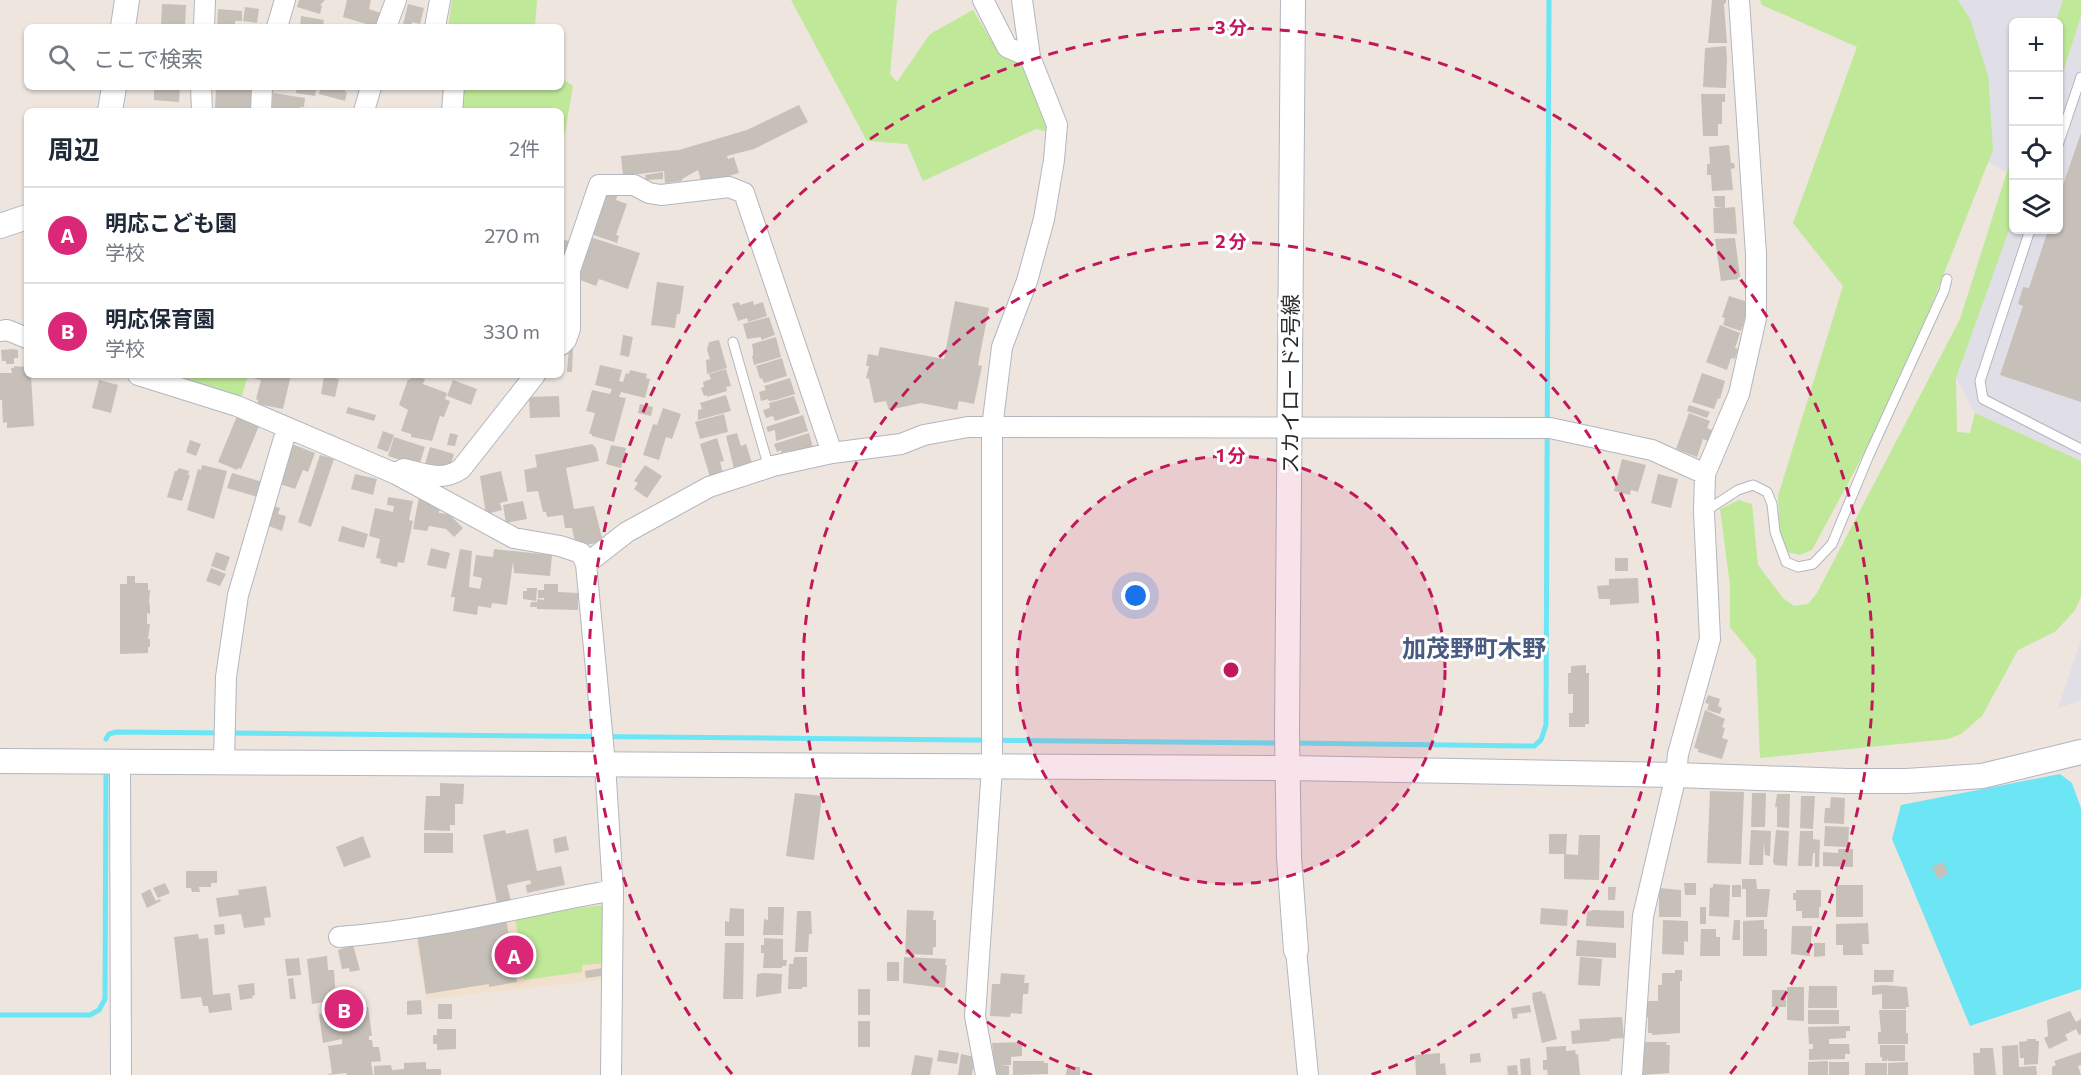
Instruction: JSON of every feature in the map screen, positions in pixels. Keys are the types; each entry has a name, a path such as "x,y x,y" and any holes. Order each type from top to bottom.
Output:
{"street":[{"path":"123,24 127,0"},
{"path":"204,24 205,0"},
{"path":"278,24 285,0"},
{"path":"387,24 396,0"},
{"path":"436,24 440,0"},
{"path":"983,0 1007,47 1030,57"},
{"path":"986,1075 975,1016 992,750 992,428 1002,347 1027,281 1044,219 1054,160 1057,125 1030,57 1022,0"},
{"name":"スカイロード2号線","path":"1293,0 1288,427 1288,750 1289,857 1296,950"},
{"path":"1632,1075 1643,916 1676,775 1678,754 1710,639 1704,512 1705,474 1739,394 1756,318 1756,254 1739,0"},
{"path":"110,108 114,90"},
{"path":"201,90 202,108"},
{"path":"261,108 262,90"},
{"path":"365,108 369,90"},
{"path":"452,108 454,90"},
{"path":"564,342 570,329 570,270 599,185 634,185 649,193 661,195 729,187 744,193 832,453"},
{"path":"0,225 24,218"},
{"path":"0,331 8,330 24,337"},
{"path":"148,378 237,406 396,474 514,538 560,546 581,553 586,564 603,745 613,890 611,1075"},
{"path":"396,474 404,469 436,476 450,476 461,469 533,378"},
{"path":"586,564 627,532 709,487 769,468 832,453 901,444 924,435 968,427 1546,428 1652,450 1705,474"},
{"path":"224,761 226,677 238,595 287,428"},
{"path":"0,761 224,761 603,745 992,750 1288,750 1676,775 1847,782 1982,776 2081,752"},
{"path":"120,761 121,1075"},
{"path":"339,937 419,927 613,890"},
{"path":"1296,950 1308,1075"}],"lane":[{"path":"2063,130 2081,77"},
{"path":"2029,234 1980,381 1983,399 2081,449"},
{"path":"1704,512 1738,490 1753,485 1767,492 1772,504 1775,532 1786,562 1798,567 1813,564 1832,544 1869,455 1944,291 1947,279"},
{"path":"733,342 769,468"}],"shaded area":[{"path":"1883,0 2081,0 2081,461 1975,413 1956,378 2009,230 2009,234 2063,234 2063,18 2009,18 2009,174 1984,160"},
{"path":"2081,640 2081,700 2058,708"},
{"path":"609,901 609,979 426,999 414,931"}],"green space":[{"path":"452,0 537,0 535,24 448,24"},
{"path":"791,0 897,0 890,74 897,82 930,34 973,10 1001,56 1025,62 1049,132 1036,129 923,181 907,144 867,141"},
{"path":"1760,0 1958,0 1970,19 1988,75 1993,150 1897,392 1812,550 1800,555 1787,552 1780,538 1778,496 1843,286 1793,223 1857,47 1762,5"},
{"path":"2063,0 2081,0 2081,16 2063,72 2063,18 2057,18"},
{"path":"564,80 573,86 564,138 564,108 461,108 464,90 564,90"},
{"path":"2009,166 2009,230 1956,378 1957,432 1970,433 1975,413 2081,461 2081,597 2075,610 2056,631 2018,650 1982,716 1961,734 1948,739 1760,758 1756,659 1730,627 1730,585 1720,509 1739,500 1752,504 1758,565 1783,598 1794,606 1808,604 1817,593 1960,319"},
{"path":"157,378 247,378 240,402"},
{"path":"605,905 605,963 582,965 582,972 524,980 515,916"}],"water":[{"path":"2060,774 2072,783 2081,808 2081,989 1970,1026 1892,839 1901,805"}],"building":[{"path":"299,0 325,0 320,5 322,6 320,14 297,7"},
{"path":"347,0 371,0 369,9 381,13 377,24 366,24 343,17"},
{"path":"1712,0 1726,0 1724,4 1727,43 1708,43"},
{"path":"162,4 186,5 185,24 161,24"},
{"path":"408,4 424,8 420,24 412,22 412,24 403,24"},
{"path":"245,7 259,9 257,23 243,21"},
{"path":"218,9 242,11 242,21 235,21 235,24 217,24"},
{"path":"301,16 324,20 323,24 300,24"},
{"path":"1726,46 1726,88 1703,87 1705,48"},
{"path":"154,90 180,90 179,102 154,100"},
{"path":"216,90 253,90 252,108 215,108"},
{"path":"296,90 316,90 315,96 296,93"},
{"path":"320,90 345,90 347,92 345,101 319,94"},
{"path":"273,93 305,98 304,107 271,108"},
{"path":"1701,94 1725,94 1725,102 1722,102 1722,124 1718,124 1718,136 1703,136"},
{"path":"799,105 808,122 754,149 727,156 728,159 734,157 739,173 702,184 698,170 682,181 665,183 664,171 623,176 621,156 679,150 747,130"},
{"path":"2081,133 2081,402 2000,375 2023,306 2018,304 2023,287 2029,288 2047,234 2063,234 2063,185"},
{"path":"1729,145 1731,163 1734,163 1735,168 1731,169 1733,190 1712,191 1711,175 1707,175 1707,164 1710,164 1709,147"},
{"path":"663,172 663,179 646,180 645,175"},
{"path":"606,190 618,194 616,200 627,204 616,235 619,236 617,243 591,234"},
{"path":"1714,196 1725,196 1725,208 1735,207 1737,234 1714,233 1713,208 1723,208 1715,207"},
{"path":"590,237 640,253 628,289 599,279 596,286 575,278"},
{"path":"1735,238 1740,277 1721,281 1715,239"},
{"path":"564,240 572,242 566,261 564,261"},
{"path":"657,282 684,286 680,314 677,314 675,328 651,325"},
{"path":"1729,296 1748,302 1741,331 1723,325 1725,318 1722,317"},
{"path":"753,301 754,305 763,302 767,316 748,322 747,318 738,321 732,304 739,302 740,305"},
{"path":"955,301 989,308 978,365 982,366 974,404 959,401 957,410 921,403 889,410 886,401 874,403 869,379 866,378 869,366 866,366 868,354 878,356 880,347 944,359"},
{"path":"769,317 775,335 761,340 761,337 747,339 743,324"},
{"path":"1720,325 1740,333 1735,348 1738,349 1735,359 1731,358 1727,370 1706,362"},
{"path":"623,335 633,337 629,357 620,355"},
{"path":"776,337 781,357 754,365 752,344"},
{"path":"719,340 727,368 707,374 706,360 710,359 707,350 709,342"},
{"path":"569,347 573,348 572,372 567,372"},
{"path":"1,350 18,350 18,358 14,358 14,364 6,364 6,361 2,361"},
{"path":"782,358 787,376 764,383 762,378 760,379 756,366"},
{"path":"600,365 622,370 619,381 623,382 626,373 629,374 630,370 647,374 646,378 650,379 645,398 621,392 619,397 626,398 614,442 589,434 595,413 586,411 592,390 610,394 612,389 595,385"},
{"path":"14,366 24,367 24,378 31,378 34,426 7,428 7,422 3,423 0,373 12,373 11,368"},
{"path":"726,369 731,386 726,387 727,391 704,396 701,388 704,387 703,382 711,379 709,374"},
{"path":"1702,373 1725,381 1720,399 1718,398 1714,409 1692,402"},
{"path":"290,378 283,409 258,404 256,399 261,380 255,379"},
{"path":"324,378 339,379 335,397 321,394"},
{"path":"411,378 425,379 423,384 447,393 445,399 450,401 444,417 440,416 432,441 411,437 411,434 401,431 408,410 399,405 408,379"},
{"path":"790,378 795,394 776,400 761,401 759,392 766,390 764,386"},
{"path":"99,380 118,385 111,413 92,408"},
{"path":"453,380 477,389 471,405 447,396"},
{"path":"726,395 731,411 698,420 698,410 702,409 700,403"},
{"path":"559,396 560,417 530,418 529,397"},
{"path":"794,396 800,413 775,421 773,416 766,418 763,410 770,408 769,403"},
{"path":"640,404 653,407 651,416 638,413"},
{"path":"1689,405 1710,412 1707,418 1687,411"},
{"path":"348,407 376,415 374,421 346,413"},
{"path":"663,408 681,414 672,439 666,437 659,460 643,455 653,424 657,425"},
{"path":"1689,413 1710,421 1707,428 1712,430 1708,441 1703,439 1697,457 1676,449"},
{"path":"724,414 728,432 700,439 695,422"},
{"path":"803,415 808,431 776,441 775,430 768,432 766,427"},
{"path":"237,416 259,426 241,469 237,470 218,462"},
{"path":"383,431 394,435 388,452 377,448"},
{"path":"450,433 458,435 455,446 447,445"},
{"path":"737,433 741,446 746,444 752,463 734,469 726,436"},
{"path":"809,433 813,448 790,455 789,451 777,452 774,444"},
{"path":"394,437 425,447 419,466 388,456"},
{"path":"717,438 724,461 720,462 723,473 710,477 700,444"},
{"path":"190,440 201,444 196,456 186,452"},
{"path":"289,443 315,453 308,472 303,470 295,489 277,483"},
{"path":"592,444 596,448 599,461 566,468 574,509 594,506 602,538 600,542 576,547 572,528 565,528 563,515 547,517 546,512 543,512 538,491 527,492 524,470 537,467 535,455"},
{"path":"611,445 626,448 621,468 606,464"},
{"path":"430,447 454,454 449,471 425,464"},
{"path":"320,455 334,459 311,527 298,522"},
{"path":"1622,459 1646,465 1638,492 1631,490 1630,495 1614,491"},
{"path":"202,465 227,471 214,519 187,510 198,469 201,470"},
{"path":"645,465 662,476 647,498 634,489 638,483 634,481"},
{"path":"179,468 189,471 188,475 190,475 182,501 167,497 175,471"},
{"path":"501,471 508,501 500,503 502,510 486,514 480,476"},
{"path":"232,473 263,482 258,497 227,488"},
{"path":"355,474 377,479 373,495 351,489"},
{"path":"1658,474 1678,479 1671,508 1651,503"},
{"path":"388,497 413,501 409,520 413,521 404,563 398,562 397,567 380,563 381,559 376,558 380,539 369,536 375,508 393,512 394,506 387,505"},
{"path":"419,497 440,504 439,513 449,514 463,528 454,537 446,529 429,526 427,531 413,529"},
{"path":"523,501 527,519 506,523 503,505"},
{"path":"269,505 280,508 278,514 286,516 282,531 263,524"},
{"path":"342,526 368,534 364,548 338,541"},
{"path":"431,548 450,553 446,569 427,565"},
{"path":"460,549 472,551 469,587 480,589 482,578 473,576 476,555 493,557 494,549 552,555 550,576 514,573 513,562 507,605 492,603 491,608 478,606 477,615 453,611 455,597 451,597"},
{"path":"216,552 230,557 225,571 211,566"},
{"path":"1615,558 1628,558 1628,571 1615,571"},
{"path":"211,568 226,574 220,586 206,581"},
{"path":"127,576 135,576 135,583 148,583 148,590 150,590 150,614 147,613 147,624 150,624 148,653 120,654 120,584 127,584"},
{"path":"1638,578 1639,603 1610,605 1610,599 1599,599 1597,586 1609,585 1609,579"},
{"path":"544,584 558,584 558,592 578,593 578,610 530,607 531,602 537,602 537,599 544,600 544,598 538,598 538,590 544,590"},
{"path":"527,588 537,588 536,601 523,599 523,591 527,591"},
{"path":"1586,665 1586,673 1589,673 1589,724 1585,724 1585,727 1569,727 1569,713 1573,713 1573,694 1568,694 1568,673 1571,673 1571,666"},
{"path":"1708,695 1720,699 1718,706 1722,708 1720,714 1707,710 1709,704 1705,703"},
{"path":"1705,710 1725,719 1722,738 1728,740 1722,759 1698,752 1698,749 1694,748"},
{"path":"440,783 464,784 463,804 455,804 455,825 450,825 450,831 424,830 426,796 440,796"},
{"path":"1710,791 1744,792 1741,864 1707,863"},
{"path":"795,793 822,796 814,860 786,856"},
{"path":"1752,793 1766,793 1765,827 1751,827"},
{"path":"1777,794 1790,794 1789,828 1777,827 1777,807 1775,807"},
{"path":"1801,796 1815,796 1813,829 1800,828"},
{"path":"1831,797 1845,798 1844,824 1824,823 1825,808 1830,808"},
{"path":"1825,826 1849,827 1848,847 1824,846"},
{"path":"528,829 537,871 561,866 565,885 527,893 526,885 531,884 530,880 507,885 511,901 497,904 483,835 505,830 506,834"},
{"path":"1751,830 1771,831 1770,856 1765,855 1764,841 1763,865 1749,865"},
{"path":"1776,830 1789,831 1787,866 1775,865 1773,862"},
{"path":"1800,831 1813,831 1813,839 1820,840 1819,867 1815,867 1815,853 1813,853 1812,866 1798,866"},
{"path":"424,833 453,833 453,853 424,853"},
{"path":"1549,834 1567,834 1566,854 1549,854"},
{"path":"1579,835 1600,835 1599,880 1564,879 1564,854 1578,855"},
{"path":"363,836 371,857 344,867 336,847"},
{"path":"566,836 569,850 555,853 553,839"},
{"path":"1838,849 1853,849 1853,867 1823,866 1823,852 1838,853"},
{"path":"1943,862 1948,874 1938,879 1932,867"},
{"path":"186,871 217,871 217,883 211,883 211,887 199,887 200,892 192,892 191,888 186,888"},
{"path":"1742,879 1756,879 1757,889 1770,889 1767,917 1746,917 1746,889 1742,889"},
{"path":"165,883 170,893 158,898 153,888"},
{"path":"1684,883 1696,883 1696,895 1685,895"},
{"path":"1713,884 1730,885 1729,917 1709,916 1710,888"},
{"path":"1732,885 1741,885 1741,897 1732,897"},
{"path":"1836,885 1863,885 1863,917 1836,917"},
{"path":"266,886 271,917 264,918 265,925 244,928 241,914 219,917 216,898 239,895 238,890"},
{"path":"1608,887 1616,887 1615,900 1608,900"},
{"path":"1659,888 1681,890 1681,917 1659,917"},
{"path":"150,889 156,901 160,899 161,901 147,908 141,894"},
{"path":"1796,890 1821,890 1819,918 1802,918 1802,911 1796,911 1796,900 1793,900 1793,893 1796,893"},
{"path":"768,907 784,907 783,935 763,935 764,919 768,920"},
{"path":"1700,907 1706,907 1706,924 1700,924"},
{"path":"730,908 744,909 744,936 725,936 725,921 729,922"},
{"path":"1541,908 1568,910 1567,926 1540,924"},
{"path":"907,910 934,911 936,947 933,947 933,955 905,954"},
{"path":"1593,910 1624,911 1624,928 1586,926 1587,912"},
{"path":"797,911 811,911 812,934 809,934 808,952 795,952"},
{"path":"506,919 517,982 426,994 417,934"},
{"path":"1663,920 1688,921 1688,942 1684,941 1684,955 1662,954"},
{"path":"1734,920 1740,920 1740,940 1732,940"},
{"path":"1764,920 1764,929 1767,929 1767,956 1743,956 1743,921"},
{"path":"1868,923 1869,944 1862,944 1863,955 1843,955 1843,945 1836,945 1836,924"},
{"path":"224,924 225,934 215,935 214,925"},
{"path":"1792,926 1812,926 1810,956 1791,954"},
{"path":"1701,929 1716,929 1716,937 1720,937 1720,956 1700,956"},
{"path":"198,934 199,939 208,938 213,995 230,993 232,1010 209,1013 208,1006 203,1006 201,997 181,999 174,937"},
{"path":"764,938 783,939 783,960 787,960 786,966 763,968 764,953 761,953 761,945 764,945"},
{"path":"1577,940 1616,943 1616,958 1576,956"},
{"path":"725,943 744,943 743,999 723,999"},
{"path":"1814,943 1825,943 1825,956 1814,957"},
{"path":"353,945 360,970 350,972 349,968 342,969 338,950"},
{"path":"327,956 328,970 334,970 336,1000 312,1004 307,959"},
{"path":"794,957 807,957 807,987 802,987 802,989 788,989 789,964 793,964"},
{"path":"904,957 946,959 945,988 903,983"},
{"path":"1580,957 1602,959 1600,986 1578,985"},
{"path":"299,958 301,975 287,976 285,959"},
{"path":"887,962 899,962 899,981 887,981"},
{"path":"602,968 602,976 586,978 585,971"},
{"path":"1675,970 1682,970 1680,1033 1652,1035 1648,1033 1648,1017 1640,1017 1640,1001 1658,1001 1658,985 1662,985 1662,973 1675,973"},
{"path":"1874,970 1894,970 1893,982 1874,982"},
{"path":"1001,973 1025,975 1024,983 1029,983 1028,994 1023,994 1022,1014 1011,1013 1010,1017 990,1016 992,984 1000,984"},
{"path":"757,974 782,974 781,993 756,997"},
{"path":"293,978 296,999 290,999 288,979"},
{"path":"254,983 253,998 240,1000 238,985"},
{"path":"1809,986 1837,986 1837,1008 1808,1008"},
{"path":"1872,986 1907,987 1909,1007 1882,1009 1882,994 1872,995"},
{"path":"1787,987 1804,987 1804,1021 1787,1020"},
{"path":"858,989 870,989 870,1015 858,1015"},
{"path":"1772,990 1786,990 1786,1007 1772,1007"},
{"path":"1542,991 1543,994 1545,993 1557,1039 1542,1043 1532,993"},
{"path":"421,1000 422,1014 407,1015 407,1001"},
{"path":"438,1004 452,1004 452,1019 438,1019"},
{"path":"1530,1005 1531,1012 1517,1014 1518,1018 1513,1019 1511,1008"},
{"path":"368,1007 372,1036 369,1036 369,1040 372,1040 373,1047 379,1047 381,1061 371,1062 373,1075 347,1075 346,1073 327,1075 332,1073 328,1046 342,1044 342,1039 323,1043 319,1014"},
{"path":"1808,1010 1839,1010 1839,1024 1808,1024"},
{"path":"1879,1010 1906,1010 1908,1044 1878,1044 1878,1032 1881,1032"},
{"path":"2070,1011 2076,1022 2081,1019 2081,1034 2079,1035 2076,1029 2065,1035 2068,1040 2049,1049 2044,1038 2048,1036 2047,1020"},
{"path":"1622,1017 1624,1038 1572,1044 1571,1031 1580,1030 1579,1019"},
{"path":"858,1021 870,1021 870,1047 858,1047"},
{"path":"1850,1026 1850,1031 1846,1031 1846,1038 1829,1039 1829,1044 1849,1044 1850,1054 1845,1054 1845,1059 1809,1060 1809,1049 1813,1049 1813,1044 1809,1044 1808,1027"},
{"path":"437,1029 456,1029 456,1049 437,1050 437,1044 433,1044 433,1035 437,1035"},
{"path":"2027,1039 2039,1041 2038,1064 2024,1065 2024,1058 2020,1058 2019,1042 2027,1041"},
{"path":"1022,1042 1022,1056 1011,1057 1011,1065 1000,1065 1009,1066 1009,1075 995,1075 992,1043"},
{"path":"1644,1042 1667,1042 1666,1045 1670,1045 1669,1073 1643,1075"},
{"path":"1880,1045 1905,1045 1905,1061 1888,1061 1887,1058 1887,1061 1882,1061"},
{"path":"2018,1045 2019,1067 2036,1066 2037,1075 2003,1075 2002,1046"},
{"path":"1566,1046 1566,1051 1575,1050 1576,1055 1578,1054 1580,1075 1548,1075 1547,1070 1543,1070 1543,1060 1547,1060 1546,1047"},
{"path":"1980,1048 1993,1048 1996,1075 1974,1075 1973,1053 1980,1053"},
{"path":"939,1050 959,1053 957,1064 937,1061"},
{"path":"2081,1052 2081,1065 2078,1066 2081,1075 2052,1075 2052,1067 2056,1065 2054,1061"},
{"path":"1440,1053 1440,1064 1445,1063 1446,1075 1416,1075 1415,1055"},
{"path":"1480,1053 1481,1062 1470,1063 1470,1054"},
{"path":"961,1054 975,1057 972,1075 958,1075"},
{"path":"915,1055 933,1058 930,1075 911,1075"},
{"path":"1530,1058 1531,1075 1521,1075 1520,1059"},
{"path":"1013,1061 1044,1061 1048,1063 1048,1074 1013,1075"},
{"path":"1828,1061 1828,1075 1808,1075 1808,1062"},
{"path":"426,1062 426,1069 441,1069 441,1075 374,1075 374,1066 391,1065 392,1070 404,1069 404,1063"},
{"path":"1829,1062 1849,1062 1849,1075 1829,1075"},
{"path":"1908,1062 1908,1075 1888,1075 1888,1063"},
{"path":"1865,1063 1887,1063 1887,1075 1865,1075"},
{"path":"1517,1065 1518,1075 1508,1075 1507,1066"},
{"path":"1067,1067 1080,1067 1080,1075 1066,1075"}],"waterway":[{"path":"1292,743 1534,746 1541,740 1546,725 1549,0"},
{"path":"106,739 109,734 116,732 1280,743"},
{"path":"0,1015 90,1015 99,1010 105,999 106,775"}],"place":[{"name":"明応こども園","path":"514,955"},
{"name":"明応保育園","path":"344,1009"}],"district":[{"name":"加茂野町木野","path":"1474,647"}]}
